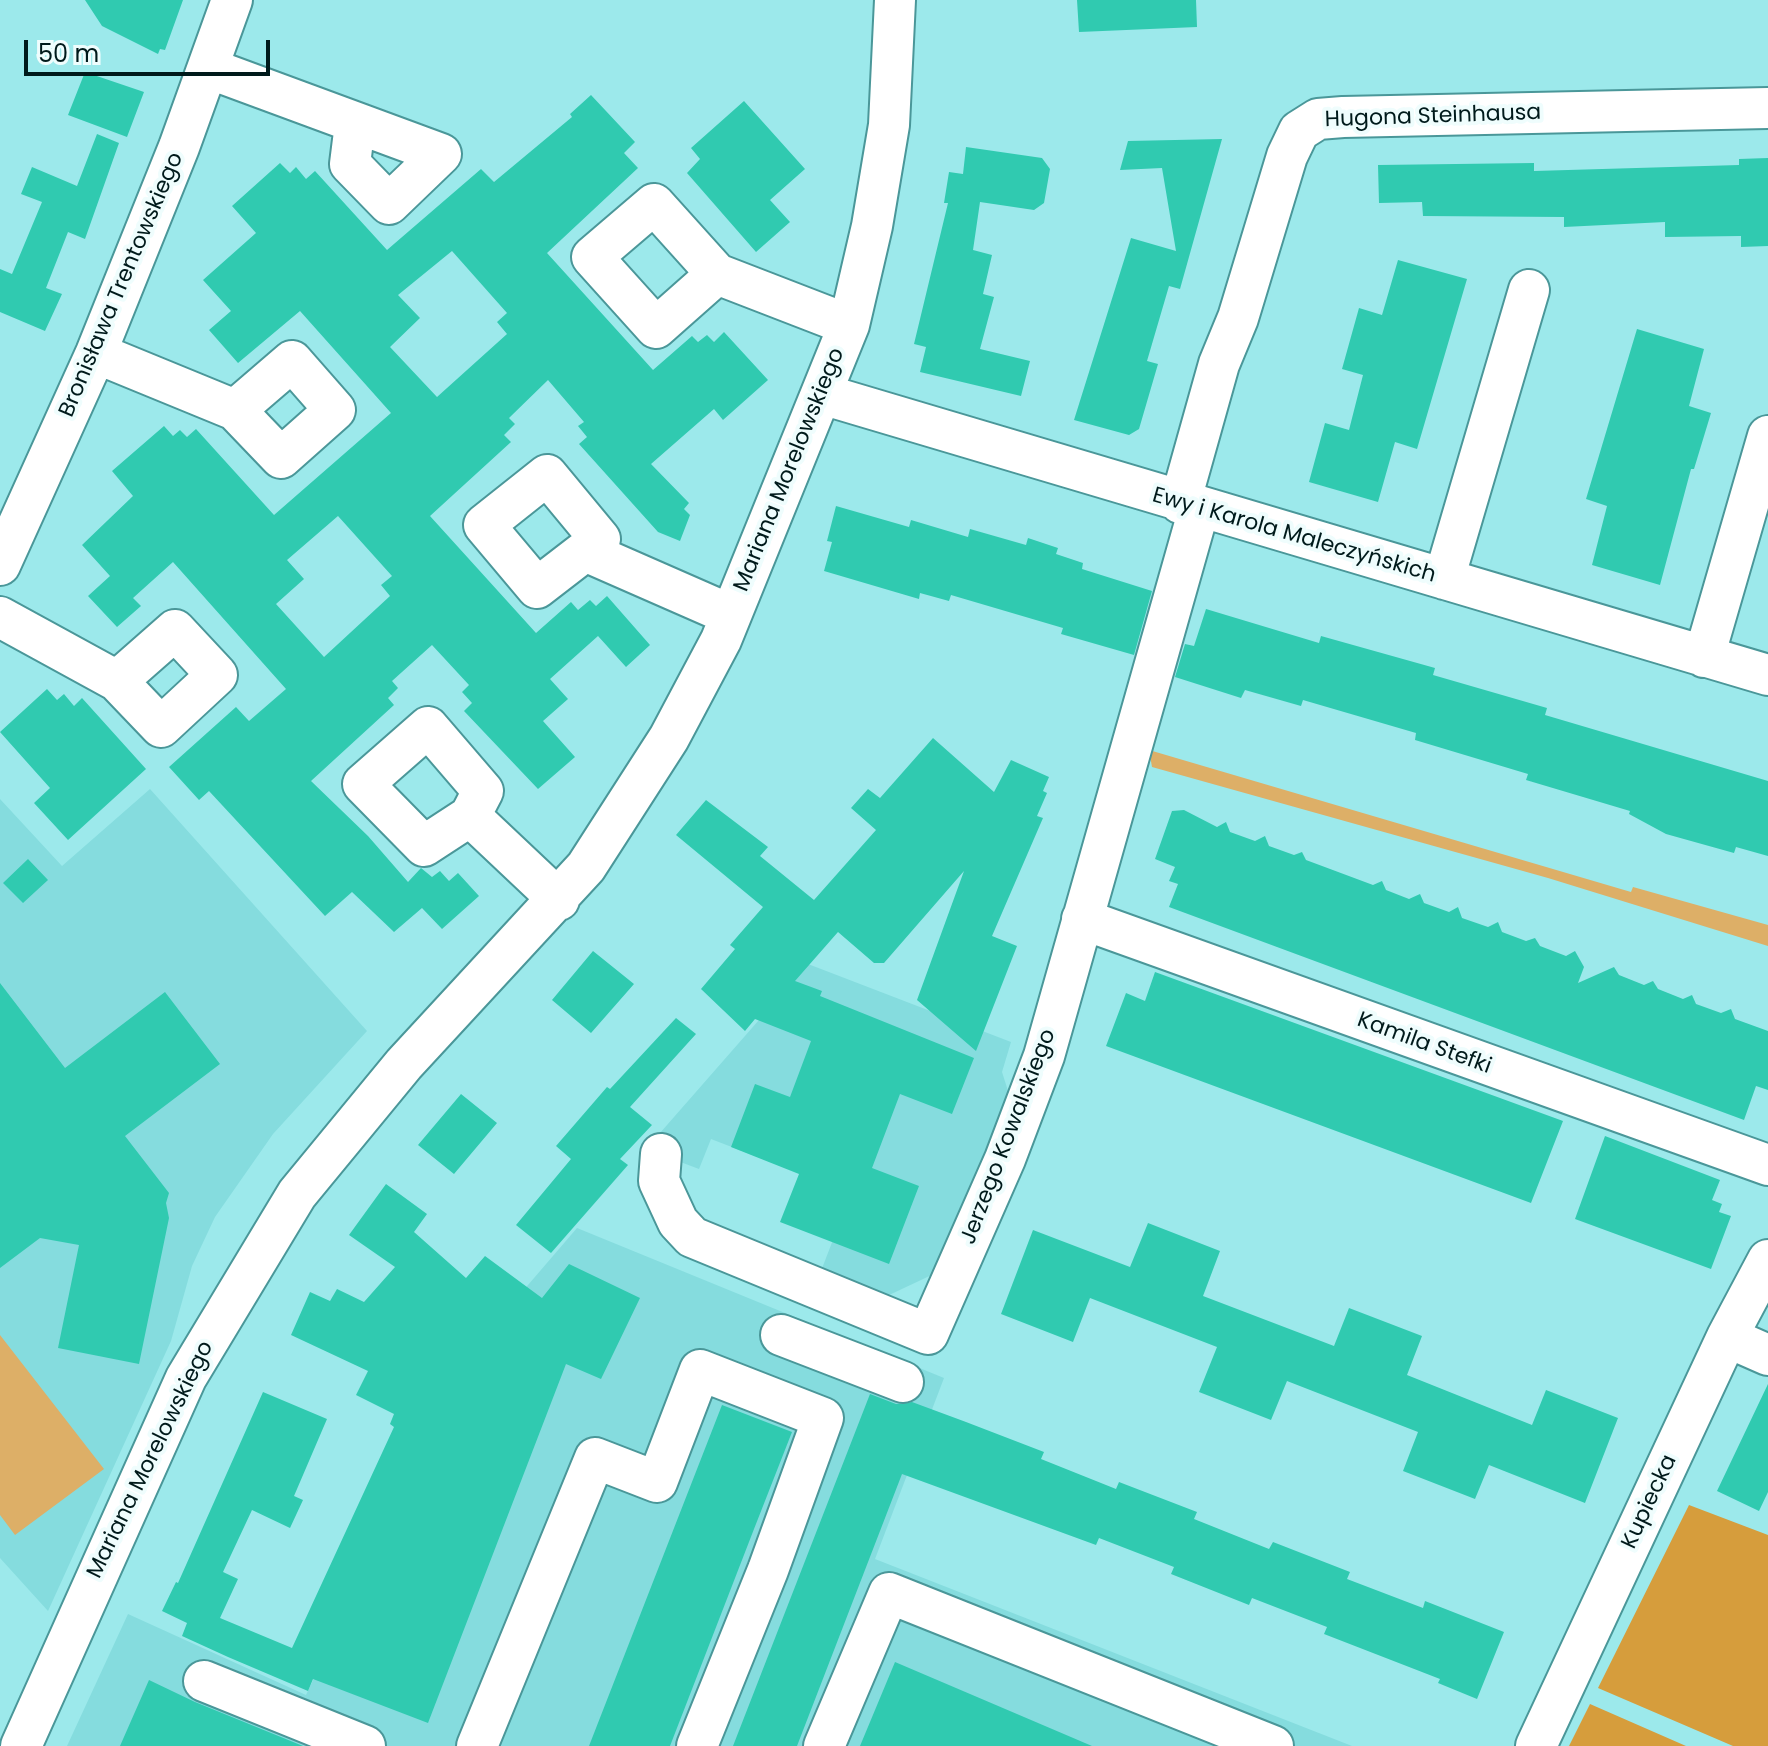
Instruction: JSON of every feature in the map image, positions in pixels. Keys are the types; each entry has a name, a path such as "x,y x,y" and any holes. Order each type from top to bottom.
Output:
{"street":[{"name":"Bronisława Trentowskiego","path":"0,565 96,353 232,0"},
{"name":"Mariana Morelowskiego","path":"21,1746 186,1378 297,1194 404,1064 559,900 586,867 669,738 731,615 849,325 872,226 889,125 895,0"},
{"path":"208,68 355,124"},
{"name":"Hugona Steinhausa","path":"1190,506 1219,364 1238,318 1287,156 1299,131 1318,119 1343,117 1768,108"},
{"name":"Mariana Morelowskiego","path":"717,274 849,325"},
{"path":"1444,579 1529,290"},
{"path":"96,353 235,410"},
{"name":"Ewy i Karola Maleczyńskich","path":"822,394 1190,506 1768,675"},
{"path":"1704,657 1768,436"},
{"name":"Jerzego Kowalskiego","path":"661,1154 659,1181 678,1222 692,1237 928,1334 1005,1159 1044,1056 1190,506"},
{"name":"Mariana Morelowskiego","path":"585,551 731,615"},
{"path":"0,617 117,681"},
{"path":"470,816 559,900"},
{"name":"Kamila Stefki","path":"1082,919 1768,1165"},
{"name":"Kupiecka","path":"1536,1746 1727,1337 1768,1260"},
{"path":"781,1335 903,1382"},
{"path":"1727,1337 1768,1355"},
{"path":"811,1413 833,1355"},
{"path":"477,1746 595,1458 657,1482 700,1370 823,1418 768,1570 697,1746"},
{"path":"824,1746 889,1593 1273,1746"},
{"path":"204,1681 365,1746"}],"shaded area":[{"path":"1149,750 1631,892 1633,887 1768,925 1768,946 1548,878 1152,767"},
{"path":"150,789 367,1031 273,1134 215,1217 192,1266 171,1341 48,1611 0,1558 0,799 62,866"},
{"path":"808,964 1011,1042 1002,1072 1009,1094 938,1272 887,1296 821,1271 851,1193 711,1139 699,1169 646,1149"},
{"path":"577,1228 944,1378 875,1559 1352,1746 67,1746 128,1614 306,1695 467,1356"},
{"path":"0,1335 104,1469 15,1535 0,1515"},
{"path":"1689,1505 1768,1535 1768,1746 1733,1746 1598,1688"},
{"path":"1590,1704 1686,1746 1569,1746"}],"building":[{"path":"85,0 183,0 165,50 160,49 158,54 102,26"},
{"path":"1077,0 1196,0 1197,27 1079,32"},
{"path":"85,72 144,92 127,137 68,115"},
{"path":"591,95 635,142 624,153 638,168 547,253 653,370 692,336 698,342 707,335 714,342 724,332 768,380 723,420 714,409 651,464 689,503 684,509 690,515 680,541 658,532 579,444 587,437 578,426 584,422 548,380 509,418 515,424 504,435 511,442 430,516 536,633 571,602 578,610 590,600 596,606 607,596 650,645 626,667 598,636 550,679 568,699 543,721 575,757 538,789 464,711 472,703 462,692 469,685 432,645 392,681 398,688 388,698 394,705 311,781 368,836 408,882 421,868 432,877 440,871 449,881 458,873 479,896 442,929 422,908 394,932 352,892 325,916 209,791 199,800 169,767 236,707 249,721 286,689 173,562 133,598 141,606 117,627 88,596 110,576 82,545 133,496 112,471 164,426 173,436 180,430 187,437 196,429 274,515 391,413 300,311 238,363 209,330 231,311 203,280 256,233 232,206 280,163 290,173 296,167 306,179 315,171 387,250 481,169 494,182 572,117 570,114","holes":["452,251 507,313 497,322 507,334 437,397 390,347 420,318 398,295","338,516 392,576 381,585 390,596 324,657 276,604 304,579 287,560"]},
{"path":"744,101 805,169 770,200 790,222 756,252 687,173 700,159 691,148"},
{"path":"97,134 119,143 85,239 68,232 46,288 62,294 45,331 0,312 0,269 12,274 42,202 21,194 32,167 77,186"},
{"path":"1222,139 1180,289 1169,286 1147,361 1158,364 1139,429 1129,435 1074,420 1131,238 1176,251 1162,168 1120,170 1128,141"},
{"path":"966,147 1042,158 1050,169 1044,203 1034,210 980,202 973,250 992,255 983,294 994,297 980,349 1030,361 1021,396 920,372 926,347 914,344 948,203 944,203 949,172 963,174"},
{"path":"1768,158 1768,246 1741,247 1741,236 1665,237 1665,222 1564,227 1564,217 1423,216 1422,202 1379,203 1378,165 1534,163 1534,171 1739,165 1739,159"},
{"path":"1398,260 1467,279 1417,449 1395,442 1378,502 1309,482 1325,423 1349,430 1363,375 1342,369 1359,308 1382,315"},
{"path":"1637,329 1704,349 1689,406 1711,413 1694,469 1691,469 1660,585 1592,565 1607,506 1586,499"},
{"path":"836,506 909,527 911,520 968,537 970,529 1026,545 1028,538 1058,548 1056,554 1083,563 1082,569 1152,591 1134,655 1061,634 1063,628 951,595 949,601 920,593 919,599 824,571 832,542 827,541"},
{"path":"1206,609 1319,643 1321,636 1435,668 1433,675 1547,708 1545,715 1768,781 1768,856 1736,847 1734,853 1666,834 1629,814 1630,811 1526,780 1528,774 1415,740 1416,733 1303,700 1301,706 1245,690 1241,698 1175,677 1185,644 1194,646"},
{"path":"47,689 57,700 64,694 74,706 82,698 146,769 68,840 34,803 50,788 0,732"},
{"path":"933,738 994,792 1011,760 1049,777 1043,791 1047,793 1037,816 1043,818 992,936 1017,946 976,1051 917,1000 964,871 884,963 874,963 838,932 795,981 822,991 820,996 974,1058 952,1114 900,1094 872,1168 919,1186 889,1264 780,1222 799,1174 731,1147 755,1084 790,1097 811,1041 755,1019 745,1031 701,989 735,949 730,945 763,907 676,835 706,800 768,847 760,856 814,900 876,830 851,808 868,789 880,798"},
{"path":"1184,810 1217,827 1226,822 1230,832 1255,841 1265,836 1269,846 1294,855 1302,852 1306,860 1373,885 1382,881 1386,890 1409,899 1420,894 1424,903 1449,912 1458,907 1462,918 1488,927 1498,922 1502,932 1526,941 1535,938 1540,946 1566,956 1575,951 1584,967 1578,983 1614,967 1619,975 1644,985 1653,981 1658,989 1683,999 1692,995 1696,1004 1721,1013 1731,1009 1735,1019 1768,1031 1768,1090 1756,1086 1744,1120 1169,907 1178,884 1169,881 1175,867 1155,859 1172,811"},
{"path":"28,859 48,880 23,903 3,883"},
{"path":"593,951 634,984 591,1033 552,1000"},
{"path":"1155,972 1563,1121 1531,1203 1106,1046 1126,993 1145,1001"},
{"path":"0,983 65,1068 165,992 220,1064 125,1136 169,1193 166,1203 169,1218 139,1364 58,1348 79,1245 40,1238 0,1268"},
{"path":"676,1018 696,1034 630,1107 652,1125 620,1159 628,1165 551,1253 516,1225 571,1159 556,1146 607,1087 610,1089"},
{"path":"461,1094 497,1123 454,1174 418,1145"},
{"path":"1605,1136 1720,1180 1712,1200 1722,1204 1719,1212 1731,1216 1711,1269 1575,1219"},
{"path":"386,1184 427,1214 414,1232 466,1278 485,1256 542,1298 569,1264 640,1298 601,1379 566,1364 428,1723 313,1679 308,1691 182,1636 187,1623 162,1611 178,1583 263,1392 327,1419 294,1496 303,1500 290,1528 252,1510 223,1572 238,1579 220,1618 292,1648 394,1427 390,1424 394,1414 356,1395 368,1371 291,1335 310,1292 330,1301 337,1289 364,1302 395,1267 349,1235"},
{"path":"1148,1223 1220,1251 1203,1296 1334,1346 1349,1308 1422,1336 1407,1375 1532,1425 1546,1390 1618,1418 1585,1503 1489,1465 1475,1499 1403,1471 1418,1432 1287,1381 1271,1420 1199,1392 1217,1347 1090,1298 1073,1342 1001,1314 1033,1230 1130,1267"},
{"path":"1768,1384 1768,1492 1759,1511 1717,1491"},
{"path":"870,1394 896,1404 912,1402 966,1422 1044,1452 1041,1459 1116,1489 1119,1482 1197,1512 1194,1519 1269,1549 1273,1542 1350,1572 1347,1579 1423,1608 1425,1601 1504,1632 1477,1699 1438,1683 1440,1679 1324,1634 1327,1627 1252,1598 1249,1605 1171,1574 1174,1567 1099,1538 1096,1545 902,1474 797,1746 733,1746"},
{"path":"722,1405 792,1432 670,1746 589,1746"},
{"path":"895,1662 1092,1746 860,1746"},
{"path":"149,1680 195,1702 303,1746 120,1746"}]}
